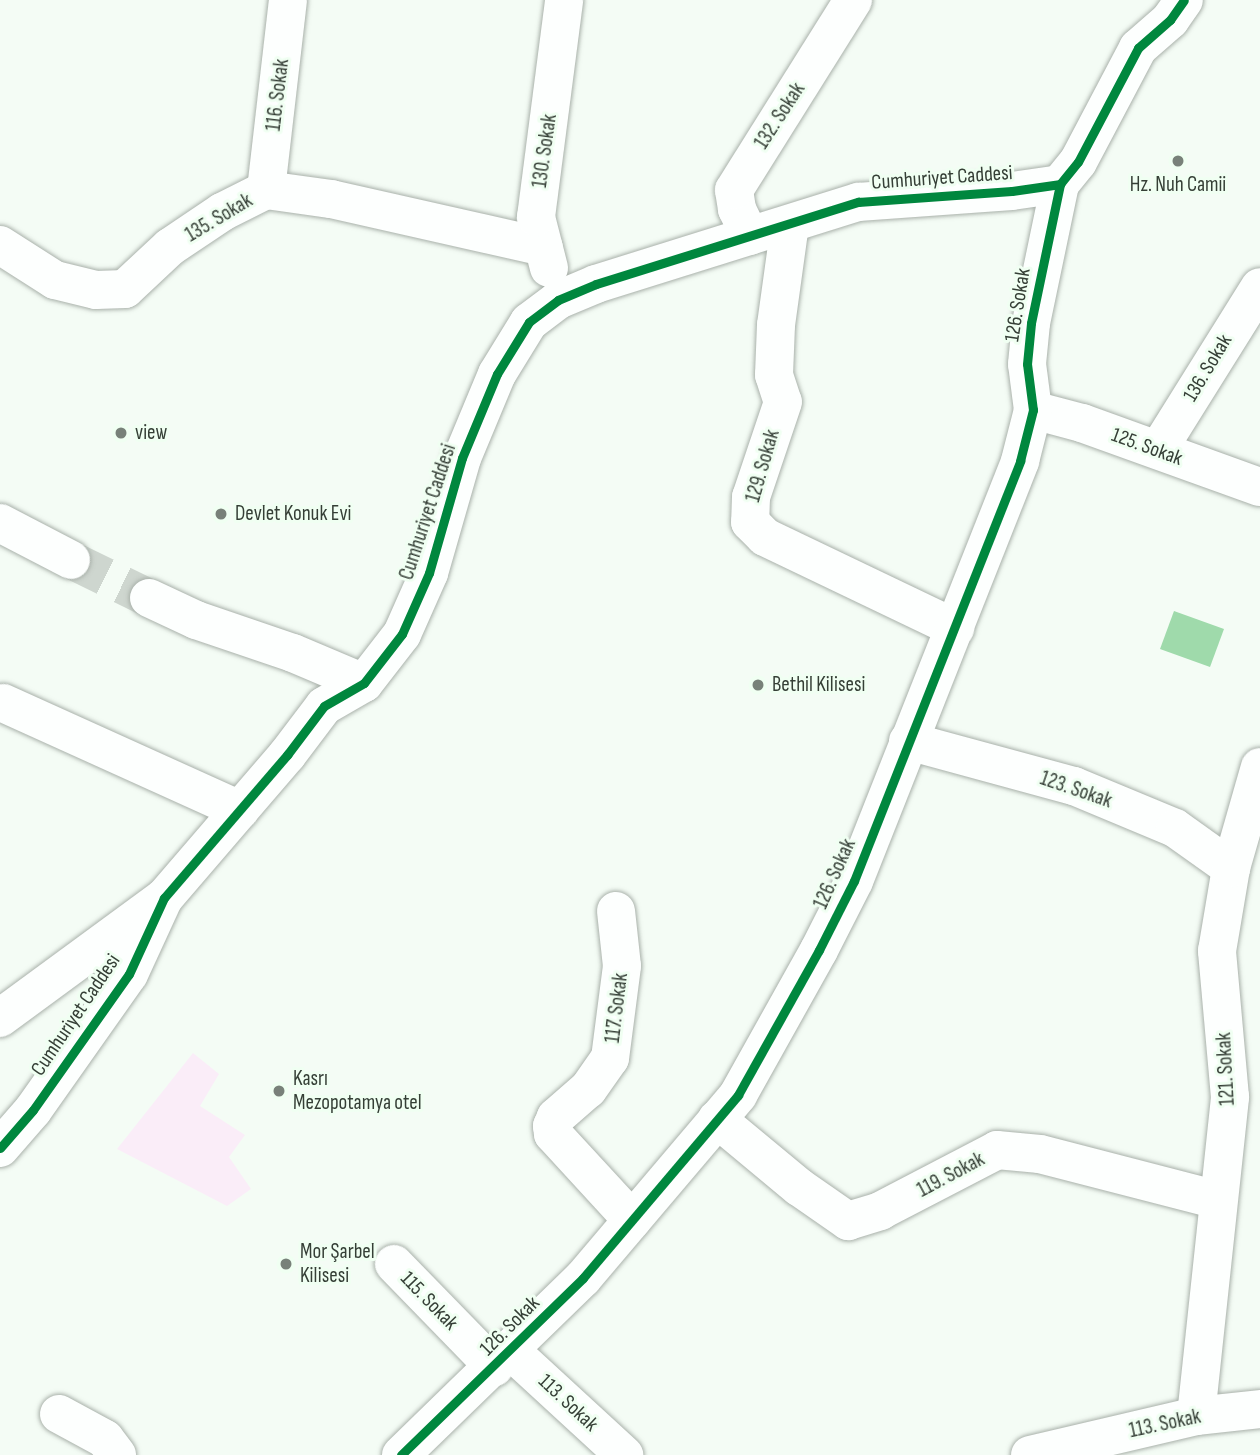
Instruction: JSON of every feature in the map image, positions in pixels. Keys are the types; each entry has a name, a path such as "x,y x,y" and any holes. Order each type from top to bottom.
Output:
{"street":[{"name":"116. Sokak","path":"266,190 288,0"},
{"name":"130. Sokak","path":"558,300 536,217 565,0"},
{"name":"132. Sokak","path":"750,236 737,209 734,190 853,0"},
{"path":"1060,184 1078,162 1138,48 1165,7"},
{"name":"Cumhuriyet Caddesi","path":"0,1148 33,1110 129,974 164,898 324,706 364,684 402,634 429,573 462,458 497,374 529,322 558,300 596,284 858,202 1012,191 1060,184"},
{"name":"126. Sokak","path":"401,1455 503,1359 583,1278 738,1095 836,916 853,881 1020,461 1033,411 1027,364 1031,323 1060,184"},
{"name":"135. Sokak","path":"0,245 55,280 96,290 125,289 170,247 222,212 266,190 331,199 544,247"},
{"name":"129. Sokak","path":"790,223 776,325 774,375 783,402 751,497 750,522 765,537 955,628"},
{"name":"136. Sokak","path":"1158,450 1220,346 1260,286"},
{"path":"1220,346 1260,336"},
{"name":"125. Sokak","path":"1033,411 1082,424 1260,487"},
{"path":"0,523 71,560"},
{"path":"149,598 196,620 293,653 364,684"},
{"path":"3,704 240,810"},
{"name":"123. Sokak","path":"908,741 1074,786 1175,828 1231,868"},
{"name":"121. Sokak","path":"1196,1416 1230,1097 1217,951 1231,868 1260,767"},
{"path":"0,1018 164,898"},
{"name":"117. Sokak","path":"617,911 622,966 610,1058 588,1089 556,1117 552,1126 553,1134 632,1220"},
{"name":"119. Sokak","path":"718,1119 799,1187 848,1221 880,1211 998,1150 1040,1154 1218,1200"},
{"name":"115. Sokak","path":"394,1264 503,1359"},
{"name":"113. Sokak","path":"503,1359 624,1455"},
{"name":"113. Sokak","path":"1030,1455 1196,1416 1260,1409"},
{"path":"59,1414 105,1439 117,1455"}],"shaded area":[{"path":"1174,611 1224,629 1210,667 1160,649"},
{"path":"193,1053 219,1074 200,1106 245,1135 229,1157 251,1189 227,1206 117,1149"}],"tunnel":[{"path":"71,560 149,598"}],"cycle path":[{"path":"0,1148 33,1110 129,974 164,898 287,755 324,706 364,683 402,634 429,573 462,458 497,374 529,322 558,300 596,284 858,202 1012,191 1060,184 1078,162 1138,48 1170,20 1184,0"},
{"path":"401,1455 583,1278 738,1095 819,950 854,881 1020,461 1033,410 1027,364 1031,323 1060,184"}],"place":[{"name":"Hz. Nuh Camii","path":"1178,161"},
{"name":"view","path":"121,433"},
{"name":"Devlet Konuk Evi","path":"221,514"},
{"name":"Bethil Kilisesi","path":"758,685"},
{"name":"Kasrı Mezopotamya otel","path":"279,1091"},
{"name":"Mor Şarbel Kilisesi","path":"286,1264"}]}
